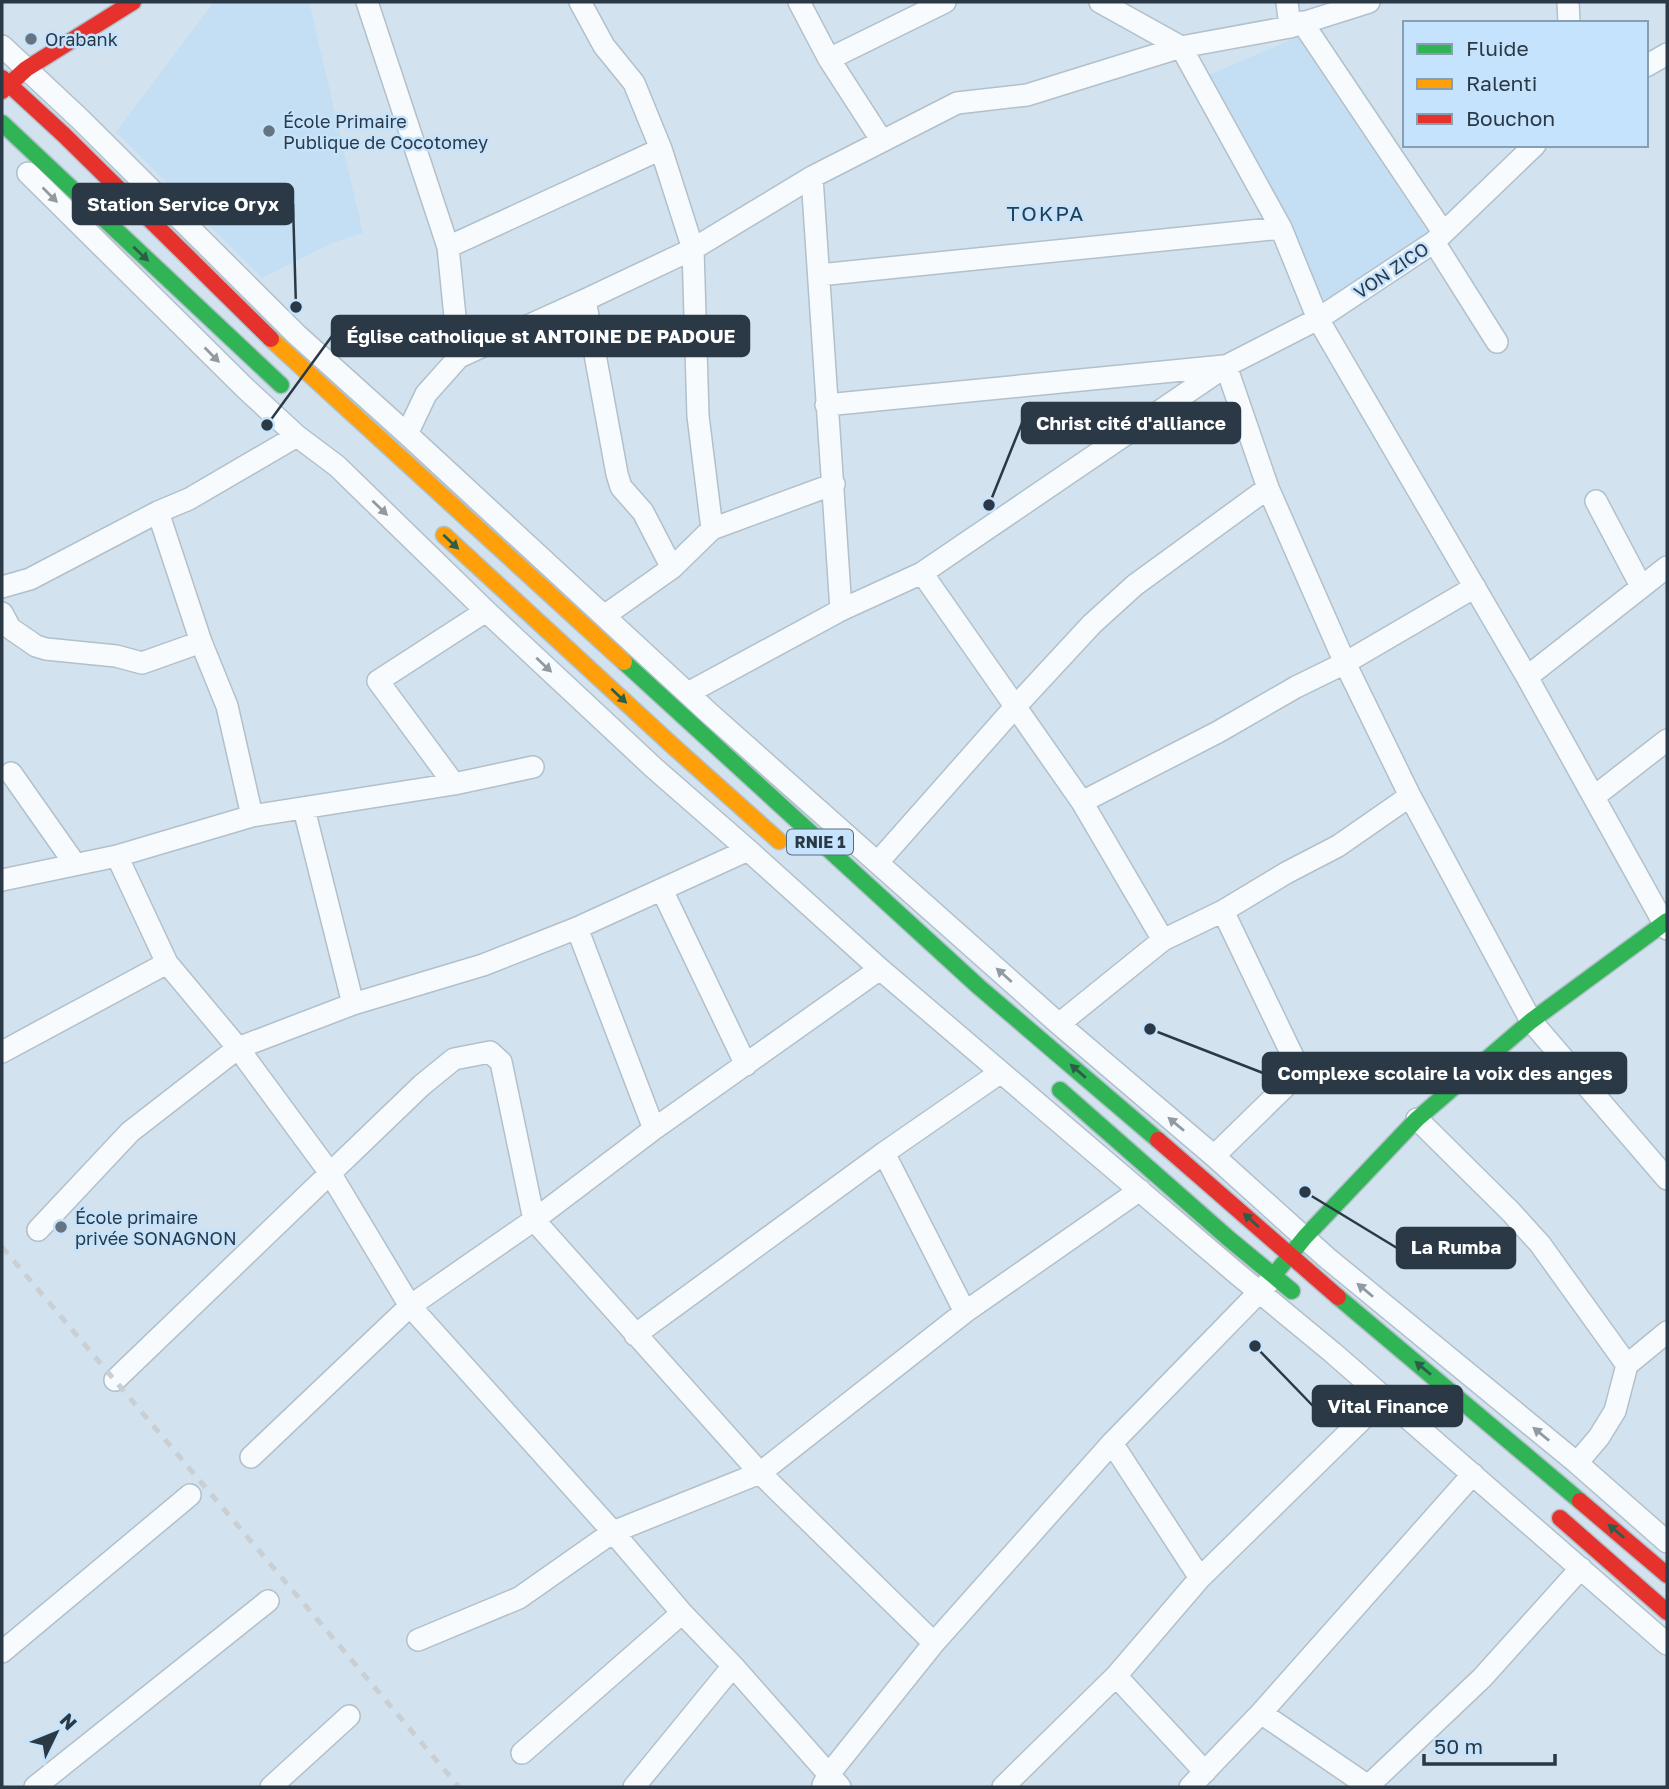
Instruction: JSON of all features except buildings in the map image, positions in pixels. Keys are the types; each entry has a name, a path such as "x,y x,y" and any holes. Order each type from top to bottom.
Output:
{"main road":[{"path":"4,84 133,2"},
{"name":"RNIE 1","path":"4,84 64,135 283,351 979,987 1667,1575"},
{"path":"2,123 295,398"},
{"name":"RNIE 1","path":"428,520 788,849"},
{"path":"1267,1284 1305,1237 1417,1119 1531,1021 1666,925"},
{"path":"1044,1077 1267,1284 1305,1301"},
{"path":"1552,1511 1667,1612"}],"street":[{"path":"367,2 448,247 459,357"},
{"path":"580,2 604,46 634,83 661,149 692,249 698,416 712,529"},
{"path":"799,2 829,59 882,141"},
{"path":"829,59 945,2"},
{"path":"1100,2 1181,47 1281,228 1318,318 1527,677 1666,925"},
{"path":"1287,2 1296,24 1439,237 1497,342"},
{"path":"407,434 426,394 459,357 692,249 812,177 957,103 1027,95 1181,47 1296,24 1369,2"},
{"path":"1568,2 1569,21"},
{"path":"2,46 80,119 297,335 709,713 1059,1024 1377,1300 1662,1529"},
{"path":"1648,65 1667,54"},
{"path":"2,147 246,389 297,436 337,466 486,611 654,768 880,970 1235,1272 1267,1284 1385,1397 1667,1644"},
{"name":"VON ZICO","path":"688,693 841,610 922,573 1226,366 1318,318 1439,237 1533,147"},
{"path":"448,247 661,149"},
{"path":"812,177 841,610"},
{"path":"819,275 1281,228"},
{"path":"585,300 621,487 643,512 672,568"},
{"path":"826,405 1226,366 1268,488 1345,663 1410,796 1531,1021 1667,1179"},
{"path":"2,587 30,579 158,512 189,499 297,436"},
{"path":"604,616 672,568 712,529 834,484"},
{"path":"878,862 1092,624 1135,584 1268,488"},
{"path":"1596,501 1641,586"},
{"path":"158,512 201,642 227,706 252,816"},
{"path":"1527,677 1667,567"},
{"path":"922,573 1082,802 1163,940"},
{"path":"1082,802 1345,663 1475,587"},
{"path":"454,783 378,681 486,611"},
{"path":"2,613 10,628 36,646 116,656 142,663 201,642"},
{"path":"1595,796 1667,740"},
{"path":"2,880 117,856 252,816 454,783 533,767"},
{"path":"11,773 75,864"},
{"path":"1059,1024 1163,940 1223,911 1338,846 1410,796"},
{"path":"304,809 352,1004"},
{"path":"38,1230 130,1132 238,1048 352,1004 483,965 577,928 748,850"},
{"path":"117,856 167,963 238,1048 330,1172 410,1306 682,1613 733,1666 830,1783 934,1643 1112,1443 1267,1284"},
{"path":"662,890 746,1065"},
{"path":"1214,1156 1293,1079 1297,1065 1223,911"},
{"path":"577,928 654,1129"},
{"path":"2,1052 167,963"},
{"path":"251,1457 410,1306 534,1220 654,1129 880,970"},
{"path":"115,1380 422,1085 454,1059 490,1052 500,1062 534,1220 760,1473 934,1643"},
{"path":"635,1335 884,1153 1001,1072"},
{"path":"1417,1119 1540,1244 1627,1365"},
{"path":"884,1153 965,1312"},
{"path":"418,1640 519,1598 613,1532 760,1473 965,1312 1140,1190"},
{"path":"1577,1463 1599,1437 1615,1410 1627,1365 1667,1332"},
{"path":"1003,1787 1116,1676 1200,1578 1385,1397"},
{"path":"1112,1443 1200,1578"},
{"path":"1116,1676 1197,1780 1261,1713 1473,1474"},
{"path":"2,1652 190,1495"},
{"path":"1261,1713 1368,1787 1482,1678 1581,1568"},
{"path":"35,1787 268,1601"},
{"path":"522,1753 682,1613"},
{"path":"634,1787 733,1666"},
{"path":"271,1787 349,1716"}],"shaded area":[{"path":"214,2 309,2 363,233 332,243 262,278 116,132"},
{"path":"1297,37 1431,237 1329,308 1202,78"}],"railway":[{"path":"2,1247 459,1787"}],"traffic: fast":[{"path":"2,123 281,385"},
{"path":"624,662 979,987 1158,1140"},
{"path":"1278,1270 1305,1237 1417,1119 1531,1021 1667,921"},
{"path":"1060,1090 1292,1291"},
{"path":"1338,1297 1580,1501"}],"traffic: slow":[{"path":"271,339 624,662"},
{"path":"444,535 779,841"}],"traffic: jam":[{"path":"2,91 26,69 133,2"},
{"path":"2,78 64,135 271,339"},
{"path":"1158,1140 1338,1297"},
{"path":"1580,1501 1667,1575"},
{"path":"1560,1518 1667,1612"}],"place":[{"name":"Orabank","path":"31,39"},
{"name":"École Primaire Publique de Cocotomey","path":"269,131"},
{"name":"Station Service Oryx","path":"296,307"},
{"name":"Église catholique st ANTOINE DE PADOUE","path":"267,425"},
{"name":"Christ cité d'alliance","path":"989,505"},
{"name":"Complexe scolaire la voix des anges","path":"1150,1029"},
{"name":"La Rumba","path":"1305,1192"},
{"name":"École primaire privée SONAGNON","path":"61,1227"},
{"name":"Vital Finance","path":"1255,1346"}],"district":[{"name":"TOKPA","path":"1046,213"}]}
